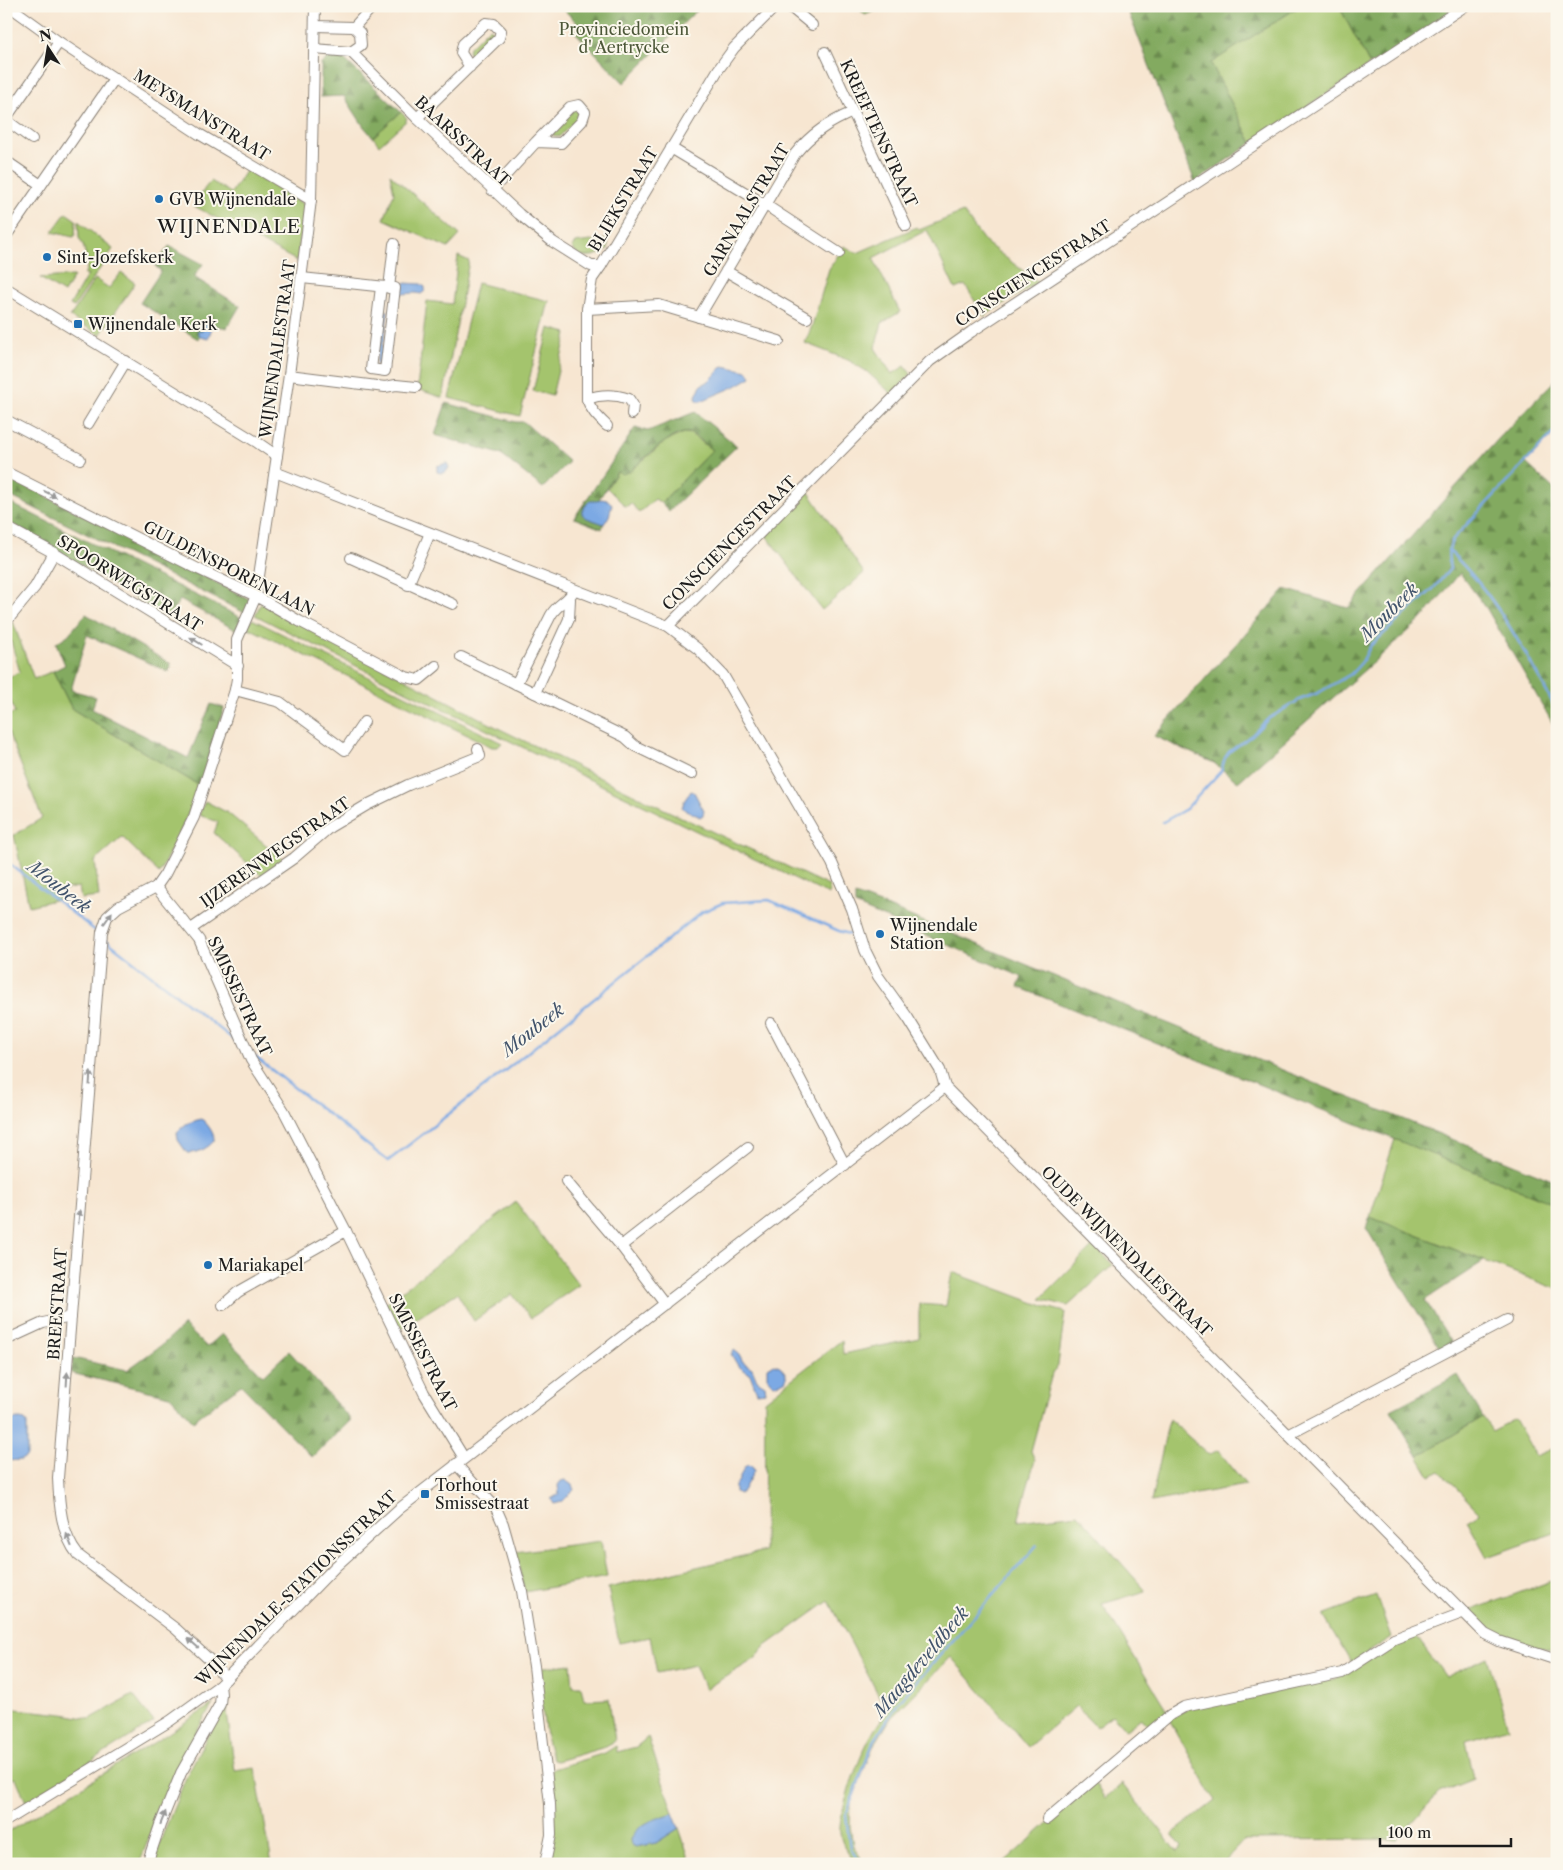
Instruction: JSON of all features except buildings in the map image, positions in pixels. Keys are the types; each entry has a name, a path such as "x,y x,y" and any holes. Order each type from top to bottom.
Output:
{"street":[{"name":"MEYSMANSTRAAT","path":"9,6 59,42 200,134 311,200"},
{"name":"WIJNENDALESTRAAT","path":"277,456 311,200 315,6"},
{"path":"354,27 373,6"},
{"name":"BLIEKSTRAAT","path":"587,399 587,309 596,266 718,70 734,48 776,6"},
{"path":"789,6 812,25"},
{"name":"CONSCIENCESTRAAT","path":"668,626 930,362 971,332 1466,6"},
{"path":"314,26 354,27 360,33 361,45 351,52 314,49"},
{"path":"32,139 6,119 59,42"},
{"name":"BAARSSTRAAT","path":"351,52 492,190 554,242 596,266"},
{"name":"KREEFTENSTRAAT","path":"825,52 906,226"},
{"path":"417,118 470,66"},
{"path":"6,236 115,78"},
{"path":"492,190 536,142 570,107 579,105 585,112 582,121 561,143 536,142"},
{"name":"GARNAALSTRAAT","path":"700,317 794,154 820,128 852,112"},
{"path":"671,148 839,252"},
{"path":"6,161 41,185"},
{"path":"302,278 385,287 395,288 385,371 371,370 385,287 394,244"},
{"path":"726,271 807,318"},
{"path":"6,288 277,456 256,598 237,640 238,666 234,690 194,817 165,874 156,887"},
{"path":"587,309 658,305 779,341"},
{"path":"88,424 126,361"},
{"path":"289,375 385,387 396,385 416,387"},
{"path":"607,426 596,416 587,399 595,396 619,396 629,399 632,406 632,414"},
{"path":"6,420 80,459"},
{"name":"GULDENSPORENLAAN","path":"6,472 256,598 406,677 419,680 436,666"},
{"name":"CONSCIENCESTRAAT","path":"275,472 430,533 572,594 668,626 698,649 722,675 832,863 852,910 865,950 878,976 908,1018 940,1070 945,1087"},
{"name":"SPOORWEGSTRAAT","path":"6,527 54,553 238,666"},
{"path":"408,585 430,533"},
{"path":"6,622 35,587 54,553"},
{"path":"351,558 454,604"},
{"path":"516,684 551,615 557,606 572,594"},
{"path":"535,693 569,618 572,594"},
{"path":"461,657 625,737 635,746 692,774"},
{"path":"234,690 280,702 345,750 364,722"},
{"name":"IJZERENWEGSTRAAT","path":"192,929 294,858 330,827 387,794 480,756 478,749"},
{"name":"SMISSESTRAAT","path":"156,887 192,929 251,1060 284,1111 346,1231 424,1393 460,1461 496,1508 503,1524 522,1590 534,1666 550,1804 551,1835 545,1864"},
{"name":"BREESTRAAT","path":"156,887 118,906 107,917 102,932 58,1478 60,1509 68,1539 78,1555 176,1629 214,1663 223,1682"},
{"path":"771,1023 845,1165"},
{"name":"WIJNENDALE-STATIONSSTRAAT","path":"6,1821 170,1721 223,1682 336,1566 399,1509 945,1087"},
{"name":"OUDE WIJNENDALESTRAAT","path":"945,1087 1442,1590 1462,1613 1485,1634 1499,1641 1557,1660"},
{"path":"621,1246 748,1147"},
{"path":"566,1181 621,1246 665,1304"},
{"path":"223,1305 238,1292 346,1231"},
{"path":"6,1340 43,1323 71,1317"},
{"path":"1288,1435 1507,1320"},
{"path":"1047,1819 1170,1715 1184,1707 1342,1673 1394,1639 1462,1613"},
{"path":"147,1864 181,1773 220,1704 223,1682"}],"green space":[{"name":"Provinciedomein d' Aertrycke","path":"560,6 701,6 624,83 574,31 580,26"},
{"path":"856,6 887,6 865,15"},
{"path":"1126,6 1300,6 1211,63 1252,143 1195,182"},
{"path":"1300,6 1339,6 1370,65 1252,143 1210,63"},
{"path":"1339,6 1468,6 1370,65"},
{"path":"489,28 494,32 493,35 473,57 468,52 469,48"},
{"path":"338,56 343,58 401,112 373,137 364,127 344,96 321,97 321,64 329,57"},
{"path":"577,110 580,116 559,137 553,135 552,132 573,111"},
{"path":"401,112 407,118 405,122 379,145 373,137"},
{"path":"247,168 305,205 297,261 194,206 211,181 231,193"},
{"path":"390,174 460,235 448,248 384,219 394,193"},
{"path":"963,212 985,242 1038,282 984,316 965,285 955,289 927,230 873,258 900,312 882,323 875,348 892,374 905,366 911,374 892,394 866,371 848,360 805,343 829,269 844,246 857,253 917,227 919,230"},
{"path":"66,213 76,220 75,236 73,237 52,232"},
{"path":"78,221 113,249 74,307 70,305 88,274 84,275 87,268 87,260 79,238"},
{"path":"608,239 608,249 593,256 578,254 572,246 575,243"},
{"path":"169,246 203,264 194,277 240,306 227,328 208,324 198,339 140,303 161,271 155,266"},
{"path":"458,256 469,261 443,398 417,389 427,301 452,304"},
{"path":"121,273 135,283 100,335 70,317 95,279 109,288"},
{"path":"74,276 64,293 40,278"},
{"path":"477,283 549,301 520,416 449,398"},
{"path":"549,328 567,333 552,396 533,391"},
{"path":"1557,378 1557,430 1526,463 1557,492 1557,731 1487,609 1460,573 1421,620 1238,782 1214,763 1154,736 1285,589 1348,608 1499,438"},
{"path":"446,403 516,422 524,422 569,462 543,488 500,454 435,435"},
{"path":"695,412 737,446 669,511 661,503 712,450 690,433 683,433 667,441 630,471 623,474 617,472 587,517 604,522 602,529 574,518 635,428 648,431"},
{"path":"684,433 691,434 712,450 661,503 655,499 639,513 631,503 626,507 607,488 617,472 630,471 666,441"},
{"path":"6,476 251,600 245,613 6,494"},
{"path":"808,491 864,573 822,610 765,534"},
{"path":"6,501 242,618 236,630 180,600 167,618 29,533 6,521"},
{"path":"261,603 502,730 664,809 829,886 829,895 408,692 255,615"},
{"path":"86,614 171,664 169,672 87,635 71,690 96,697 92,709 188,758 211,704 224,708 200,786 72,709 53,671 65,665 56,643 68,635"},
{"path":"252,619 502,743 498,747 492,747 247,627"},
{"path":"13,622 34,679 53,671 72,709 200,786 180,832 159,873 122,837 95,861 99,897 81,899 79,887 60,890 62,898 29,906 14,835 42,818 6,727 6,715 15,713 6,688 6,678 20,672 7,628"},
{"path":"205,801 228,813 284,860 262,876 214,833 218,822 199,815"},
{"path":"855,895 886,906 1557,1182 1557,1205 1018,987 1022,977 855,905"},
{"path":"1395,1139 1557,1205 1557,1289 1370,1217"},
{"path":"516,1202 579,1285 531,1318 512,1294 474,1321 457,1293 397,1331 384,1305"},
{"path":"1370,1217 1484,1261 1425,1300 1454,1346 1442,1352 1366,1228"},
{"path":"1094,1245 1113,1265 1068,1306 1040,1299"},
{"path":"952,1272 1046,1307 1065,1312 1058,1365 1052,1374 1031,1451 1035,1460 1018,1521 1078,1514 1146,1591 1102,1604 1168,1712 1151,1727 1141,1718 1126,1730 1112,1715 1096,1727 1076,1706 1028,1747 951,1657 891,1718 873,1747 851,1803 850,1826 853,1846 865,1864 855,1864 842,1841 840,1823 846,1797 862,1754 887,1711 829,1601 763,1648 755,1659 705,1689 695,1665 657,1673 650,1637 619,1643 608,1588 764,1551 765,1400 842,1340 843,1354 919,1338 919,1304 946,1306"},
{"path":"184,1325 207,1347 222,1334 263,1376 289,1351 351,1420 312,1457 241,1385 193,1421 170,1396 71,1373 73,1358 127,1370 163,1344"},
{"path":"1458,1375 1483,1417 1418,1456 1391,1410"},
{"path":"1483,1417 1492,1431 1515,1419 1536,1456 1557,1447 1557,1532 1487,1557 1467,1521 1480,1513 1440,1471 1430,1476 1418,1456"},
{"path":"1169,1419 1209,1455 1218,1450 1246,1485 1151,1502"},
{"path":"601,1541 607,1577 525,1592 515,1552"},
{"path":"1557,1579 1557,1653 1490,1632 1469,1611"},
{"path":"1376,1595 1391,1637 1351,1663 1323,1615"},
{"path":"1416,1636 1446,1677 1487,1657 1508,1727 1466,1740 1474,1779 1439,1793 1397,1839 1244,1840 1222,1864 1002,1864 1094,1783 1105,1798 1122,1784 1178,1852 1182,1847 1172,1834 1215,1801 1169,1719 1189,1708 1335,1679 1389,1647"},
{"path":"571,1664 573,1686 581,1686 584,1700 609,1699 615,1741 602,1748 557,1761 553,1760 546,1737 537,1668"},
{"path":"133,1695 154,1722 26,1802 16,1778 12,1779 6,1763 6,1708 90,1719"},
{"path":"228,1697 227,1712 235,1771 255,1768 272,1864 151,1864 187,1775"},
{"path":"213,1704 192,1738 179,1764 139,1864 6,1864 6,1833"},
{"path":"648,1737 673,1813 643,1825 631,1840 632,1845 636,1847 656,1843 679,1828 691,1864 559,1864 551,1856 550,1774 553,1769 605,1753 616,1746 617,1752 636,1747"}],"water":[{"path":"404,283 421,284 425,287 425,291 421,294 401,294 401,287"},
{"path":"384,311 388,311 384,342 382,343 381,363 376,365 379,342 381,342 380,322"},
{"path":"206,323 213,325 208,339 200,337 197,331 203,330"},
{"path":"723,366 748,371 751,377 734,387 697,401 696,396 701,385 711,380"},
{"path":"447,463 449,467 446,472 437,472 437,466"},
{"path":"608,500 612,505 609,516 604,524 587,518 582,514 589,501"},
{"path":"691,791 694,792 704,811 700,817 682,808 684,801"},
{"path":"200,1119 211,1130 214,1141 202,1150 195,1153 187,1153 178,1140 177,1132 186,1124"},
{"path":"734,1350 739,1354 743,1362 752,1368 757,1380 765,1385 766,1392 757,1393 750,1374 738,1366 731,1354"},
{"path":"774,1364 780,1366 786,1374 786,1380 779,1384 773,1384 767,1377 767,1367"},
{"path":"6,1420 25,1420 27,1423 27,1456 21,1460 6,1461"},
{"path":"747,1465 752,1466 754,1471 743,1491 739,1494 735,1492 735,1486"},
{"path":"565,1480 572,1485 574,1490 562,1502 554,1504 551,1499 559,1494 558,1485 561,1481"},
{"path":"673,1813 679,1828 656,1843 636,1847 632,1845 631,1840 634,1834 643,1825"}],"waterway":[{"name":"Moubeek","path":"1163,822 1186,809 1221,771 1229,752 1252,735 1268,719 1299,700 1318,693 1351,674 1362,662 1371,645 1433,589 1450,569 1448,554 1453,539 1557,429"},
{"path":"1448,550 1481,585 1495,605 1522,647 1557,711"},
{"name":"Moubeek","path":"6,861 97,932"},
{"name":"Moubeek","path":"254,1056 388,1161 502,1073 702,912 723,903 769,900 852,935"},
{"name":"Moubeek","path":"106,940 238,1043"},
{"name":"Maagdeveldbeek","path":"862,1864 850,1849 846,1815 873,1743 898,1703 1037,1545"}],"place":[{"name":"GVB Wijnendale","path":"159,199"},
{"name":"Sint-Jozefskerk","path":"47,257"},
{"name":"Wijnendale Kerk","path":"78,324"},
{"name":"Wijnendale Station","path":"880,934"},
{"name":"Mariakapel","path":"208,1265"},
{"name":"Torhout Smissestraat","path":"425,1494"}],"district":[{"name":"WIJNENDALE","path":"229,226"}]}
